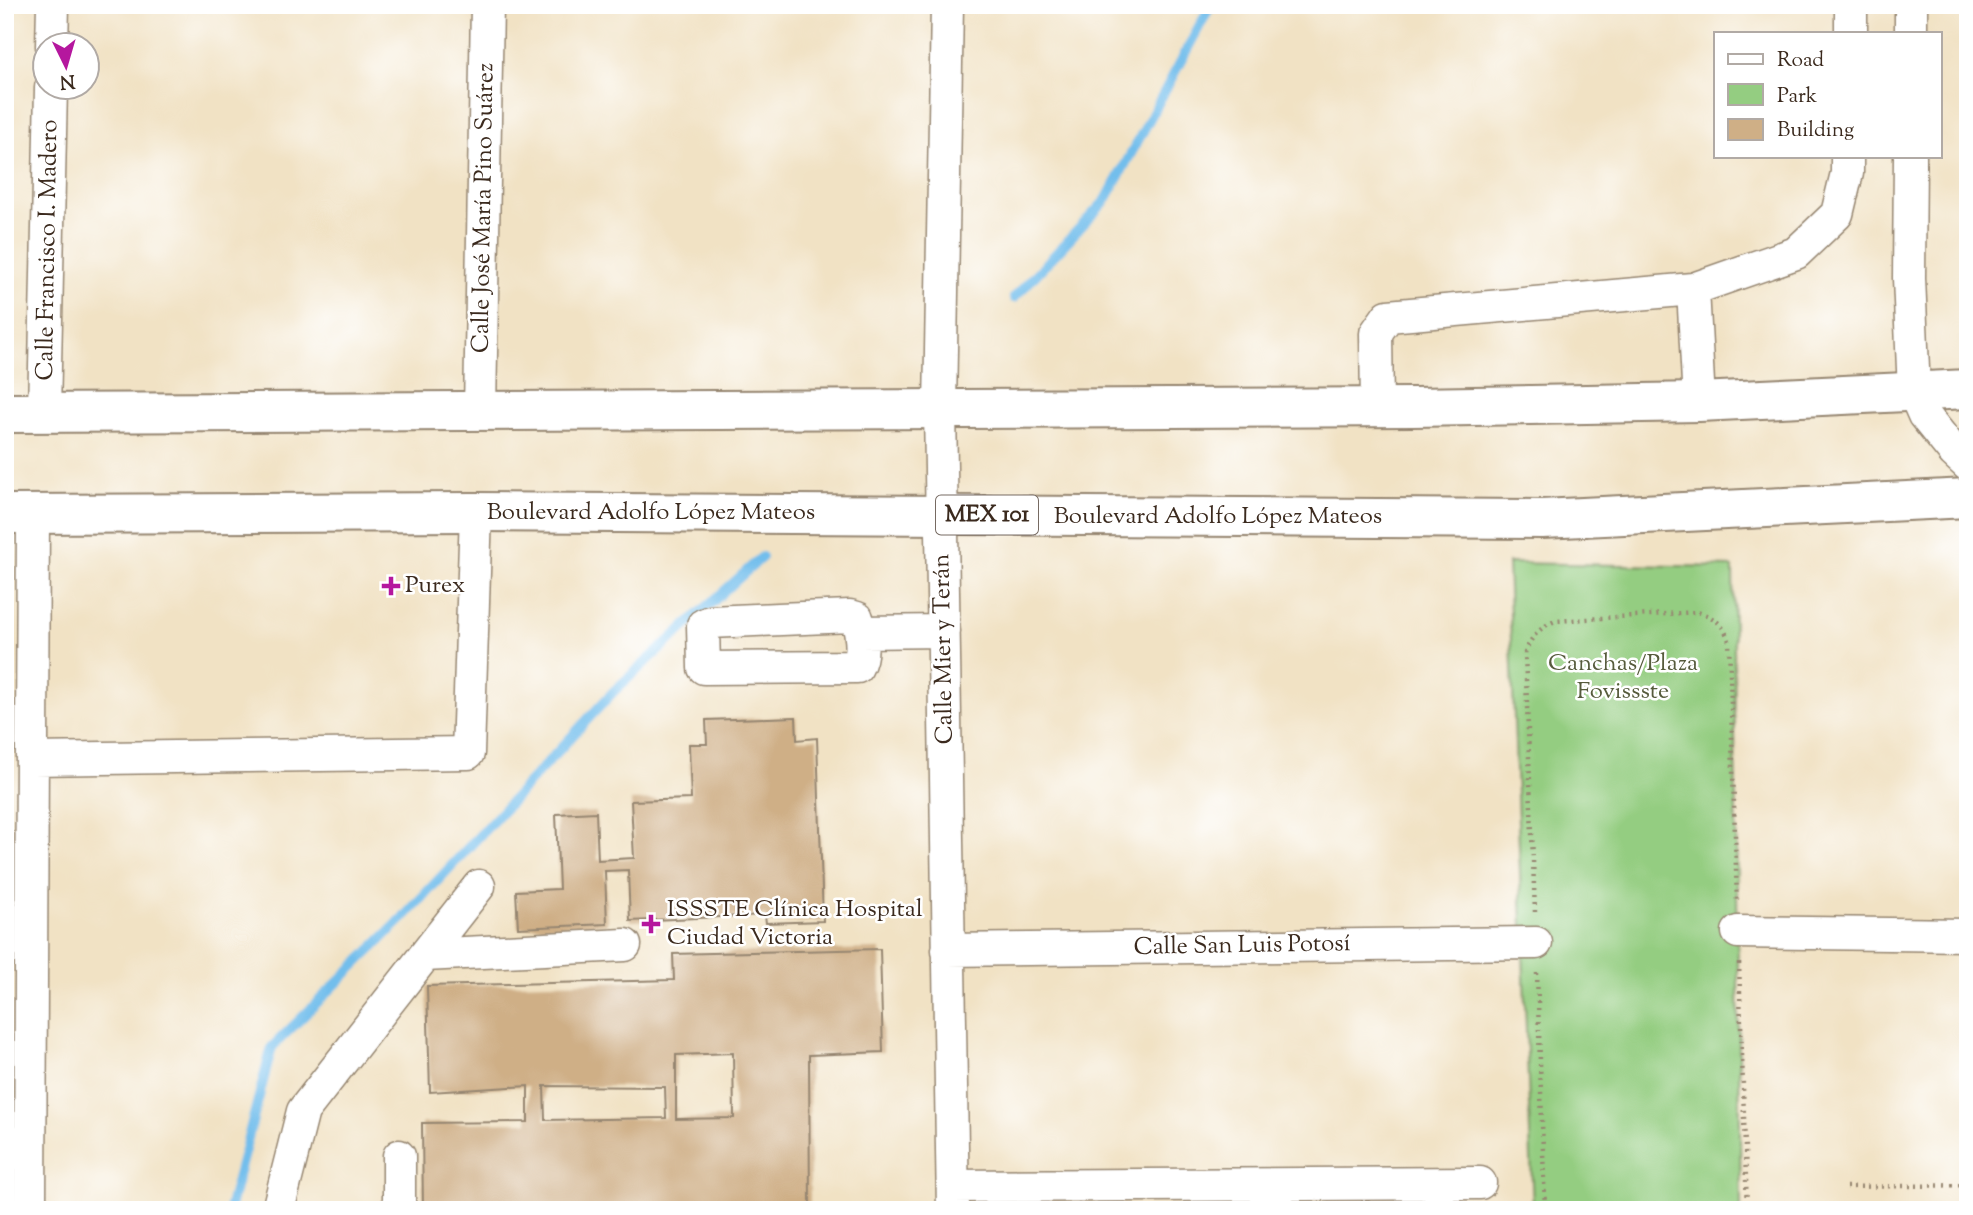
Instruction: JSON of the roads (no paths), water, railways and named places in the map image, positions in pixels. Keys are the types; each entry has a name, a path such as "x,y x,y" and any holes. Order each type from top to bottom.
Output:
{"main road":[{"path":"5,413 1377,407 1699,402 1968,389"},
{"name":"Boulevard Adolfo López Mateos","path":"19,514 476,512 1542,519 1968,498"}],"street":[{"path":"52,32 53,5"},
{"name":"Calle José María Pino Suárez","path":"480,411 487,5"},
{"name":"Calle Mier y Terán","path":"947,5 940,408 953,1198"},
{"path":"1851,5 1851,32"},
{"path":"1911,5 1911,32"},
{"name":"Calle Francisco I. Madero","path":"44,413 51,102"},
{"path":"1377,407 1376,333 1388,316 1693,289 1796,253 1837,214 1847,173 1847,158"},
{"path":"1910,158 1909,278 1914,392 1924,415 1968,465"},
{"path":"1693,289 1699,402"},
{"path":"32,759 468,753 476,512"},
{"path":"19,514 19,581 32,759 30,1210"},
{"path":"850,616 858,618 861,632 861,660 857,667 704,668 703,625 710,622 850,616"},
{"path":"861,632 944,631"},
{"path":"278,1210 303,1111 479,886"},
{"path":"1738,932 1968,934"},
{"name":"Calle San Luis Potosí","path":"948,950 1536,943"},
{"path":"425,955 625,945"},
{"path":"398,1210 399,1156"},
{"path":"953,1198 1480,1183"}],"waterway":[{"path":"1014,298 1106,200 1211,5"},
{"path":"229,1210 272,1047 402,919 614,691 762,557"}],"place":[{"name":"Purex","path":"391,586"},
{"name":"ISSSTE Clínica Hospital Ciudad Victoria","path":"651,924"}],"park label":[{"name":"Canchas/Plaza Fovissste","path":"1623,678"}]}
